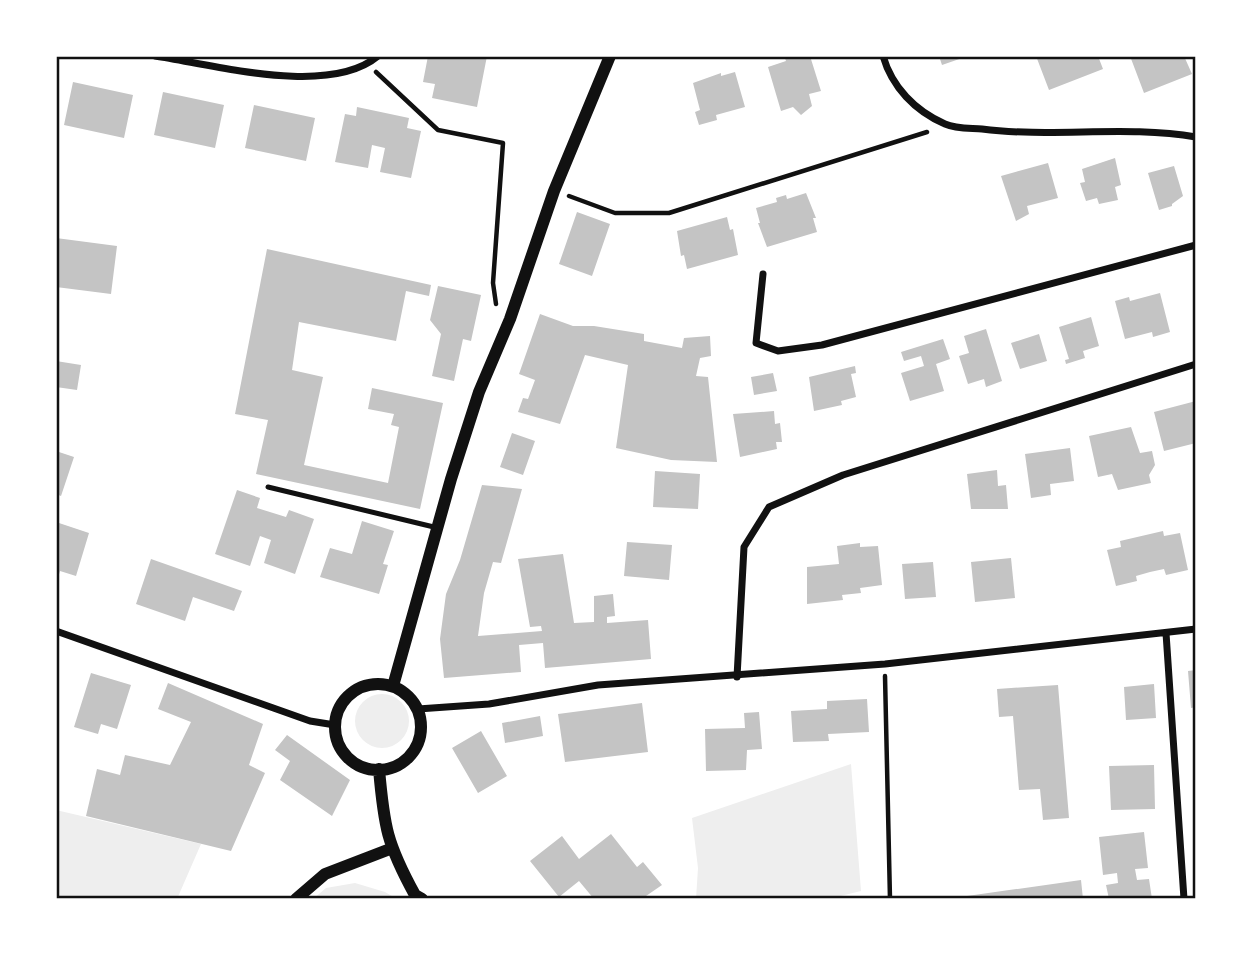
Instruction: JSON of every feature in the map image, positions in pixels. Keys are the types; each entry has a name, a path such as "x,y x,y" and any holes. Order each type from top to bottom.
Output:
{"street":[{"path":"155,56 308,78 337,76 368,65 378,56"},
{"path":"393,686 479,392 510,319 554,191 610,56"},
{"path":"883,56 890,79 915,106 947,125 1049,133 1164,131 1196,137"},
{"path":"763,274 755,343 778,351 822,345 939,316 1196,245"},
{"path":"737,677 744,547 769,507 843,475 1196,364"},
{"path":"418,709 489,704 598,685 737,677 885,664 1196,629"},
{"path":"56,631 310,722 335,725"},
{"path":"1166,633 1184,899"},
{"path":"378,683 393,686 405,693 418,709 421,725 415,750 391,768 366,768 345,754 337,740 335,725 339,710 348,696 360,687 378,683"},
{"path":"379,769 383,825 390,849 415,895 422,899"},
{"path":"296,899 325,874 390,849"}],"lane":[{"path":"268,486 438,528"}],"path":[{"path":"368,65 438,130 503,143 493,283 497,308 510,319"},
{"path":"554,191 615,213 669,213 947,125"},
{"path":"885,664 890,899"}],"shaded area":[{"path":"387,694 397,698 405,706 409,721 405,736 397,744 377,748 367,744 359,736 355,716 359,706 367,698"},
{"path":"851,764 861,891 828,899 696,899 698,868 692,818"},
{"path":"56,810 201,844 177,899 56,899"},
{"path":"355,883 385,892 397,899 313,899 326,888"}],"building":[{"path":"428,56 487,56 477,107 432,98 435,84 423,82"},
{"path":"810,56 821,91 809,94 812,106 801,115 793,107 781,111 768,67 786,61 785,58"},
{"path":"939,56 968,56 942,65"},
{"path":"1036,56 1098,56 1103,69 1049,90"},
{"path":"1130,56 1184,56 1192,74 1144,93"},
{"path":"735,72 745,107 716,115 717,120 699,125 695,112 700,110 693,83 721,73 721,76"},
{"path":"73,82 133,95 124,138 64,125"},
{"path":"163,92 224,105 215,148 154,135"},
{"path":"254,105 315,118 306,161 245,148"},
{"path":"357,107 409,118 407,128 421,131 411,178 380,172 385,148 372,145 368,168 335,162 345,114 356,116"},
{"path":"1115,158 1121,185 1115,187 1118,200 1099,204 1097,198 1086,201 1080,183 1085,182 1082,169"},
{"path":"1048,163 1058,198 1027,206 1029,214 1016,221 1001,176"},
{"path":"1174,166 1183,196 1172,206 1159,210 1148,173"},
{"path":"806,193 816,218 813,218 817,232 767,247 758,223 756,208 777,202 776,198 786,195 787,199"},
{"path":"577,212 610,224 592,276 559,264"},
{"path":"727,217 730,230 733,229 738,255 687,269 684,255 681,256 677,231"},
{"path":"56,238 117,246 111,294 56,287"},
{"path":"267,249 431,285 429,296 406,291 396,341 299,322 292,370 323,377 304,465 388,483 399,427 391,425 394,414 368,409 372,388 443,403 420,509 256,474 268,420 235,414"},
{"path":"438,286 481,295 471,341 463,339 454,381 432,376 441,334 430,320"},
{"path":"1160,293 1170,332 1153,337 1152,332 1125,339 1115,301 1129,297 1130,301"},
{"path":"540,314 573,326 594,326 644,334 644,341 682,348 684,338 710,336 711,356 700,358 696,376 708,377 717,462 671,460 616,448 628,365 585,355 560,424 518,412 523,398 528,399 535,380 519,374"},
{"path":"1091,317 1099,346 1083,351 1085,358 1066,364 1065,360 1069,359 1059,327"},
{"path":"986,329 1002,381 986,387 984,379 968,384 959,356 969,353 964,336"},
{"path":"1039,334 1047,361 1020,369 1011,343"},
{"path":"943,339 950,359 936,364 944,391 910,401 901,373 924,366 921,356 904,361 901,352"},
{"path":"56,361 81,365 77,390 56,387"},
{"path":"855,366 856,373 851,374 856,397 841,401 842,405 814,411 809,377"},
{"path":"773,373 777,391 754,395 751,377"},
{"path":"1196,401 1196,443 1164,451 1154,412"},
{"path":"774,411 775,424 780,423 782,442 776,442 777,449 740,457 733,414"},
{"path":"1131,427 1140,453 1152,451 1155,465 1149,475 1151,483 1118,490 1112,474 1098,477 1089,436"},
{"path":"512,433 535,441 523,475 500,467"},
{"path":"1070,448 1074,481 1050,484 1051,495 1031,498 1025,454"},
{"path":"56,451 74,457 61,496 56,494"},
{"path":"997,470 998,486 1006,485 1008,509 971,509 967,474"},
{"path":"655,471 700,474 698,509 653,507"},
{"path":"482,485 522,489 501,563 493,562 484,593 478,636 542,631 541,626 530,627 518,559 563,554 574,623 594,622 594,596 613,594 615,616 607,617 607,623 648,620 651,659 545,668 543,643 519,645 521,672 444,678 440,639 446,594 460,560"},
{"path":"237,490 260,498 257,508 286,517 289,510 314,519 295,574 264,563 271,540 260,536 250,566 215,554"},
{"path":"362,521 394,531 383,564 388,565 379,594 320,577 330,548 352,554"},
{"path":"56,522 89,533 76,576 60,571 57,581"},
{"path":"1163,531 1164,536 1180,533 1188,570 1166,575 1164,569 1150,572 1136,576 1137,581 1116,586 1107,550 1121,547 1120,541"},
{"path":"627,542 672,545 669,580 624,576"},
{"path":"860,543 860,547 878,546 882,585 860,588 861,593 842,595 843,600 807,604 807,567 839,564 837,546"},
{"path":"1011,558 1015,598 975,602 971,562"},
{"path":"151,559 242,591 234,611 193,597 185,621 136,604"},
{"path":"933,562 936,597 905,599 902,564"},
{"path":"1196,670 1196,707 1191,708 1188,671"},
{"path":"91,673 131,685 117,729 101,724 98,734 74,727"},
{"path":"168,683 263,724 249,765 265,773 231,851 86,816 97,769 120,775 125,755 170,765 191,722 158,709"},
{"path":"1154,684 1156,718 1126,720 1124,687"},
{"path":"1058,685 1069,818 1043,820 1040,789 1019,790 1013,716 999,717 997,689"},
{"path":"867,699 869,732 828,734 829,741 793,742 791,711 827,709 827,701"},
{"path":"642,703 648,752 565,762 558,714"},
{"path":"759,712 762,749 747,750 746,770 706,771 705,729 745,728 744,713"},
{"path":"540,716 543,736 505,743 502,723"},
{"path":"481,731 507,776 478,793 452,748"},
{"path":"287,735 350,780 332,816 280,780 290,761 275,750"},
{"path":"1154,765 1155,809 1111,810 1109,766"},
{"path":"1144,832 1148,868 1135,869 1137,880 1149,879 1152,899 1109,899 1106,885 1118,883 1117,873 1103,875 1099,837"},
{"path":"611,834 637,867 643,862 662,885 646,896 649,899 594,899 579,881 559,897 530,861 562,836 579,859"},
{"path":"1081,880 1083,899 960,897"}]}
